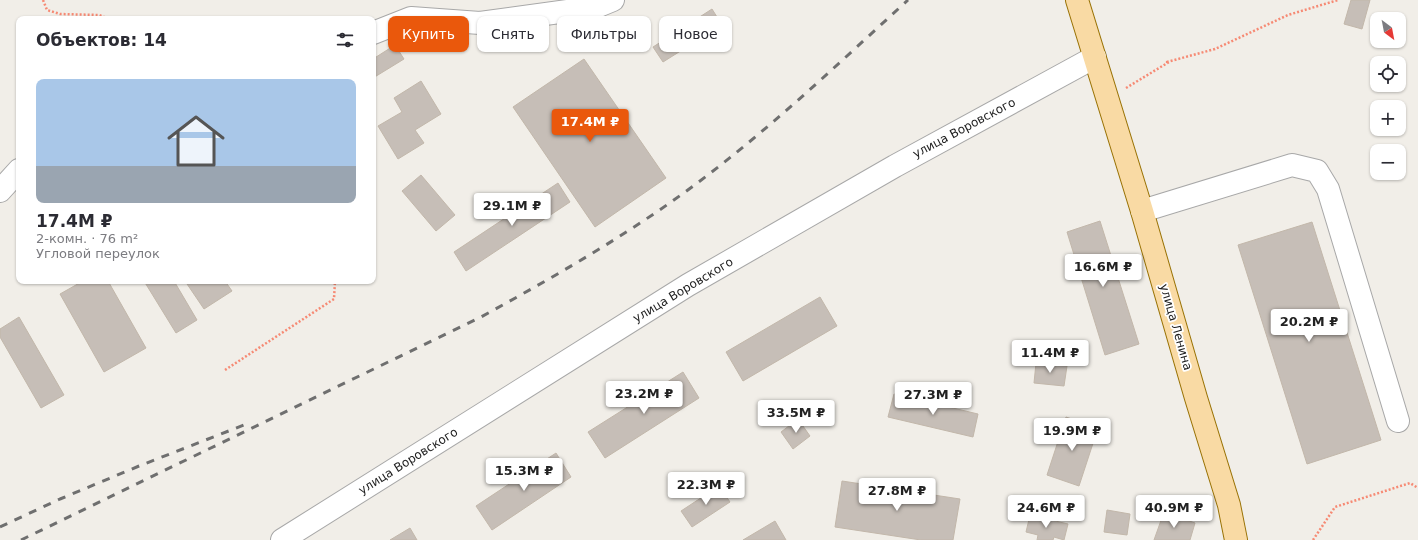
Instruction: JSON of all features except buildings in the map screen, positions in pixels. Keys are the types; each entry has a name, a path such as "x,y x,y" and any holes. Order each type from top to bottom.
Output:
{"main road":[{"name":"улица Ленина","path":"1077,0 1142,211 1196,398 1229,505 1236,540"}],"street":[{"path":"376,32 411,18 480,23 598,2"},
{"name":"улица Воровского","path":"282,540 688,285 895,166 1095,57"},
{"path":"1142,211 1292,165 1317,171 1328,189 1398,421"},
{"path":"0,191 16,173"}],"path":[{"path":"43,0 47,10 64,14 102,16"},
{"path":"1108,99 1169,62 1167,62 1215,49 1288,15 1338,0"},
{"path":"225,370 334,299 335,284"},
{"path":"1313,540 1334,507 1410,483 1418,488"}],"railway":[{"path":"21,540 481,317 593,253 658,211 724,163 787,110 908,0"},
{"path":"0,527 60,499 244,425"}]}
